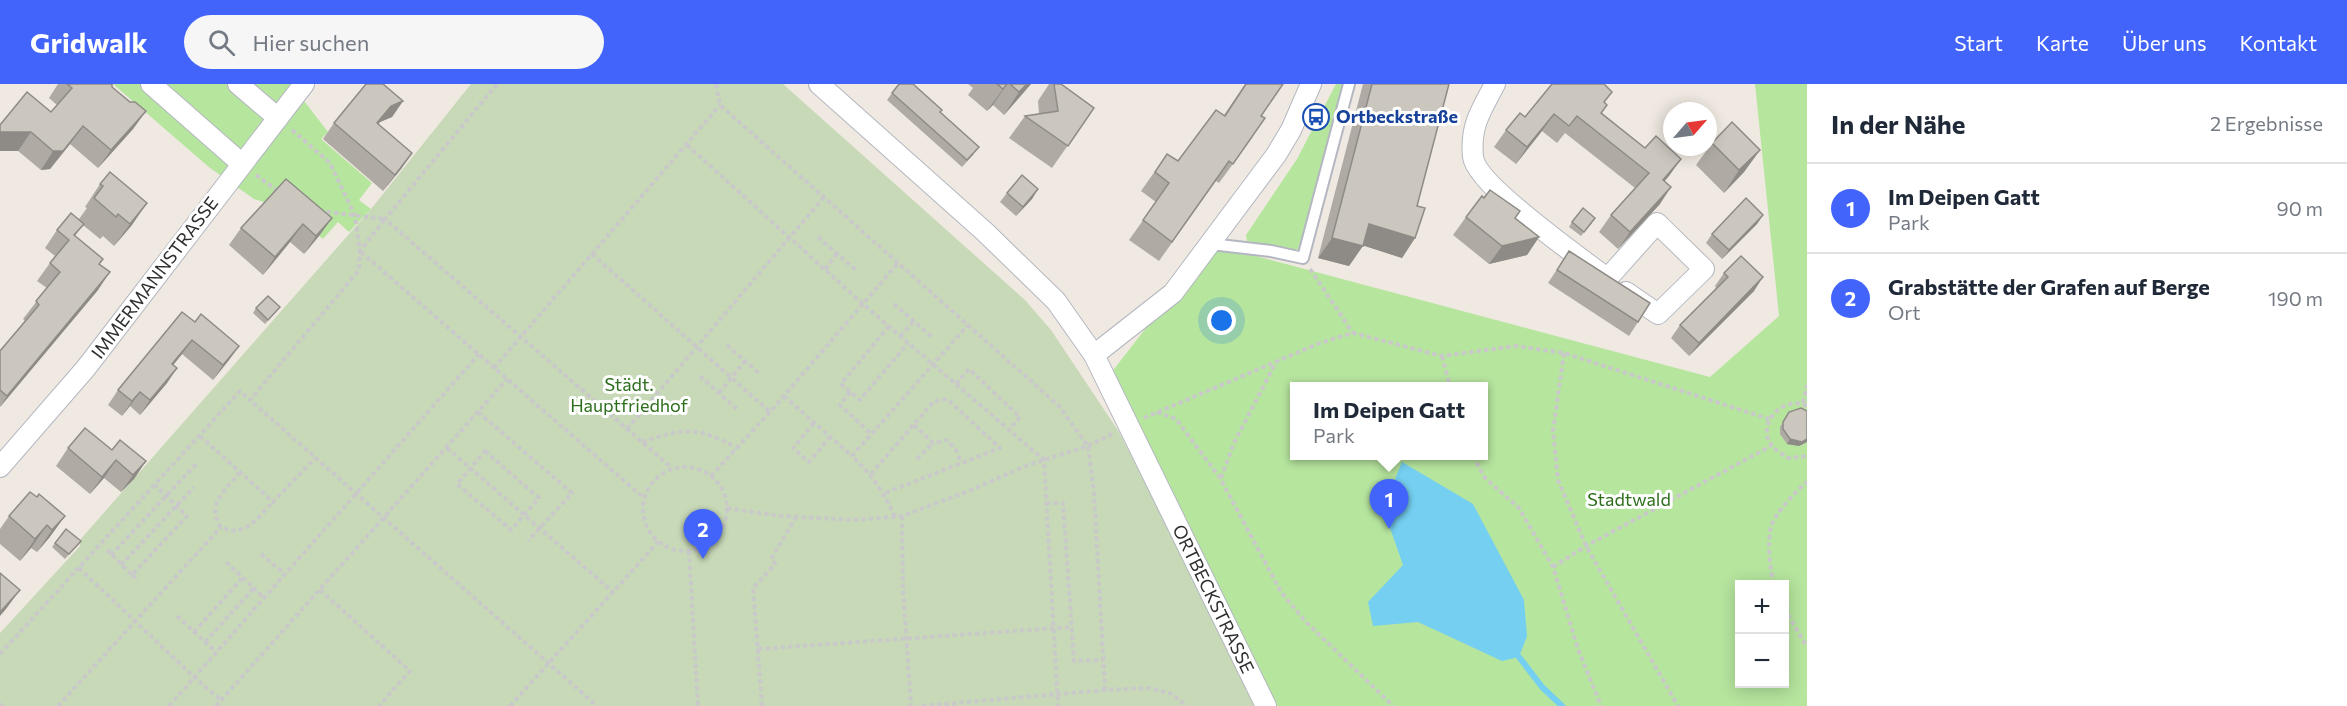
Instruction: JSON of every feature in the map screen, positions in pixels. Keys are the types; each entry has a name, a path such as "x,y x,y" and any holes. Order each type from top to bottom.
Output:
{"street":[{"path":"151,84 242,164"},
{"path":"238,84 278,118"},
{"name":"IMMERMANNSTRASSE","path":"0,466 86,368 304,84"},
{"name":"ORTBECKSTRASSE","path":"819,84 985,232 1056,301 1094,355 1266,706"},
{"path":"1094,355 1173,293 1276,155 1291,130 1311,84"},
{"path":"1495,84 1474,126 1473,159 1499,194 1607,279 1658,314 1704,269 1658,223 1607,279"}],"lane":[{"path":"1211,244 1271,251 1303,258 1348,84"}],"path":[{"path":"360,252 496,84"},
{"path":"717,84 720,105 1058,405 1088,446 1094,493 1105,690"},
{"path":"494,368 720,105"},
{"path":"250,400 359,270 360,252 355,216 330,163 278,118"},
{"path":"687,145 863,304 1044,460 1058,706"},
{"path":"242,164 284,197"},
{"path":"627,429 824,196"},
{"path":"309,210 385,219 672,468"},
{"path":"818,237 858,272"},
{"path":"360,252 644,498"},
{"path":"592,254 770,412"},
{"path":"825,269 837,254"},
{"path":"1303,258 1353,333"},
{"path":"711,476 784,396 898,262"},
{"path":"894,304 932,337"},
{"path":"900,336 914,321"},
{"path":"852,456 968,325"},
{"path":"889,326 841,384 860,400 908,343"},
{"path":"1393,706 1305,621 1281,592 1220,478 1176,419 1156,412 1275,364 1320,343 1353,333 1442,356 1516,346 1564,353 1769,419"},
{"path":"727,345 761,375"},
{"path":"1564,353 1553,431 1558,480 1586,546 1678,706"},
{"path":"169,706 479,354"},
{"path":"1442,356 1449,382"},
{"path":"719,393 745,361"},
{"path":"1220,478 1234,443 1275,364"},
{"path":"956,384 969,369 1020,417 1009,430"},
{"path":"700,376 738,410"},
{"path":"216,706 507,379"},
{"path":"1807,385 1805,404 1790,403 1778,409 1769,419 1767,433 1771,446 1788,458 1807,456"},
{"path":"0,654 240,391 597,706"},
{"path":"850,392 840,405 871,434"},
{"path":"784,396 871,474 885,493 895,517"},
{"path":"871,474 934,401 947,399 1000,448 885,493"},
{"path":"478,412 572,493 528,541"},
{"path":"814,423 793,448 809,462 830,437"},
{"path":"914,425 933,443"},
{"path":"727,508 796,517 854,520 902,516 1044,460 1088,446 1128,426"},
{"path":"642,442 687,430 708,435 736,448"},
{"path":"200,436 273,502"},
{"path":"917,459 933,443 947,440 956,450 961,463"},
{"path":"1553,567 1586,546 1771,446"},
{"path":"447,448 613,592"},
{"path":"485,452 539,498 511,530 457,484 470,468 485,452"},
{"path":"240,472 215,505 214,513 221,527 237,532 244,530 315,458"},
{"path":"1475,460 1485,478 1519,508 1553,567 1578,649 1601,706"},
{"path":"111,555 196,463"},
{"path":"692,467 711,476 725,496 727,508 724,526 716,538 704,547 689,551 668,548 658,542 645,525 644,498 652,482 661,474 672,468 692,467"},
{"path":"1772,580 1770,572 1771,526 1792,494 1807,482"},
{"path":"132,574 187,516 155,485"},
{"path":"121,564 194,487"},
{"path":"1046,503 1063,503 1074,661 1103,660"},
{"path":"902,516 910,706"},
{"path":"762,706 753,588 775,564 771,559 796,517"},
{"path":"58,706 221,527"},
{"path":"510,706 658,542"},
{"path":"107,550 138,580"},
{"path":"689,551 698,706"},
{"path":"261,554 285,574"},
{"path":"226,562 264,598"},
{"path":"78,568 221,700"},
{"path":"194,632 243,577"},
{"path":"206,642 254,588"},
{"path":"320,590 410,670 379,706"},
{"path":"1789,615 1807,647"},
{"path":"177,616 216,652"},
{"path":"758,649 1071,627"},
{"path":"922,706 1150,688 1172,694 1187,706"}],"green space":[{"path":"113,84 291,84 328,132 321,139 372,183 359,200 371,209 349,232 338,222 323,239 274,196 267,203 254,199 210,168"},
{"name":"Städt. Hauptfriedhof","path":"471,84 783,84 1025,300 1051,330 1119,432 1259,706 0,706 0,633 80,546 79,541 371,209"},
{"path":"1336,84 1347,84 1303,247 1292,251 1247,241 1246,235 1297,159"},
{"name":"Stadtwald","path":"1755,84 1807,84 1807,706 1274,706 1111,373 1211,244 1710,377 1779,316"}],"water":[{"path":"1402,462 1473,504 1524,600 1527,636 1519,657 1502,661 1418,622 1373,626 1368,602 1403,565 1383,508"}],"building":[{"path":"67,84 112,84 112,87 130,102 135,102 146,111 111,150 83,126 63,151 53,151 31,132 0,132 0,125 27,92 51,112 72,88"},
{"path":"366,84 383,84 403,101 391,106 377,123 412,153 395,175 334,123"},
{"path":"899,84 913,84 979,147 967,160 892,93"},
{"path":"997,84 1007,84 1003,89"},
{"path":"1010,84 1027,84 1019,92"},
{"path":"1054,84 1061,84 1094,108 1068,146 1025,116 1058,111"},
{"path":"1246,84 1283,84 1261,116 1265,118 1233,164 1229,161 1172,242 1143,220 1169,183 1155,172 1167,154 1178,161 1216,110 1225,116"},
{"path":"1372,84 1449,84 1417,206 1425,208 1415,238 1369,224 1363,246 1332,238"},
{"path":"1552,84 1604,84 1612,92 1604,102 1607,105 1601,113 1645,148 1656,136 1663,142 1663,156 1678,156 1681,159 1663,180 1671,187 1630,232 1611,215 1649,173 1577,116 1569,126 1554,114 1527,147 1506,130 1520,113 1525,117"},
{"path":"1732,122 1760,150 1739,170 1717,148 1717,138"},
{"path":"110,172 147,203 130,224 118,214 116,217 94,198 103,186 100,184"},
{"path":"1022,175 1038,189 1023,207 1007,193"},
{"path":"286,179 332,218 316,236 303,224 275,257 241,228"},
{"path":"1490,190 1520,211 1515,218 1539,237 1502,246 1466,217 1482,196 1484,198"},
{"path":"1746,198 1763,215 1729,250 1712,234"},
{"path":"1583,208 1595,218 1584,232 1572,222"},
{"path":"71,213 84,224 74,235 103,259 99,264 110,272 7,396 0,390 0,351 39,305 36,301 60,272 50,263 69,240 57,230"},
{"path":"1569,251 1650,303 1638,322 1557,270"},
{"path":"1741,256 1763,277 1699,343 1680,325 1728,277 1724,273"},
{"path":"268,296 280,307 268,320 256,308"},
{"path":"182,312 195,322 201,314 239,346 223,365 192,340 172,364 177,368 150,400 140,392 132,401 118,390"},
{"path":"1801,408 1807,411 1807,439 1802,442 1790,439 1783,429 1783,422 1789,412"},
{"path":"85,428 112,450 120,440 146,461 133,475 116,460 102,477 68,448"},
{"path":"30,492 37,497 39,494 65,516 52,530 47,525 35,539 9,516"},
{"path":"66,529 81,541 69,554 55,543"},
{"path":"0,573 20,590 0,612"}],"waterway":[{"path":"1519,657 1542,687 1562,706"}],"place":[{"name":"Ortbeckstraße","path":"1316,117"},
{"name":"Im Deipen Gatt","path":"1389,529"},
{"name":"Grabstätte der Grafen auf Berge","path":"703,559"}]}
